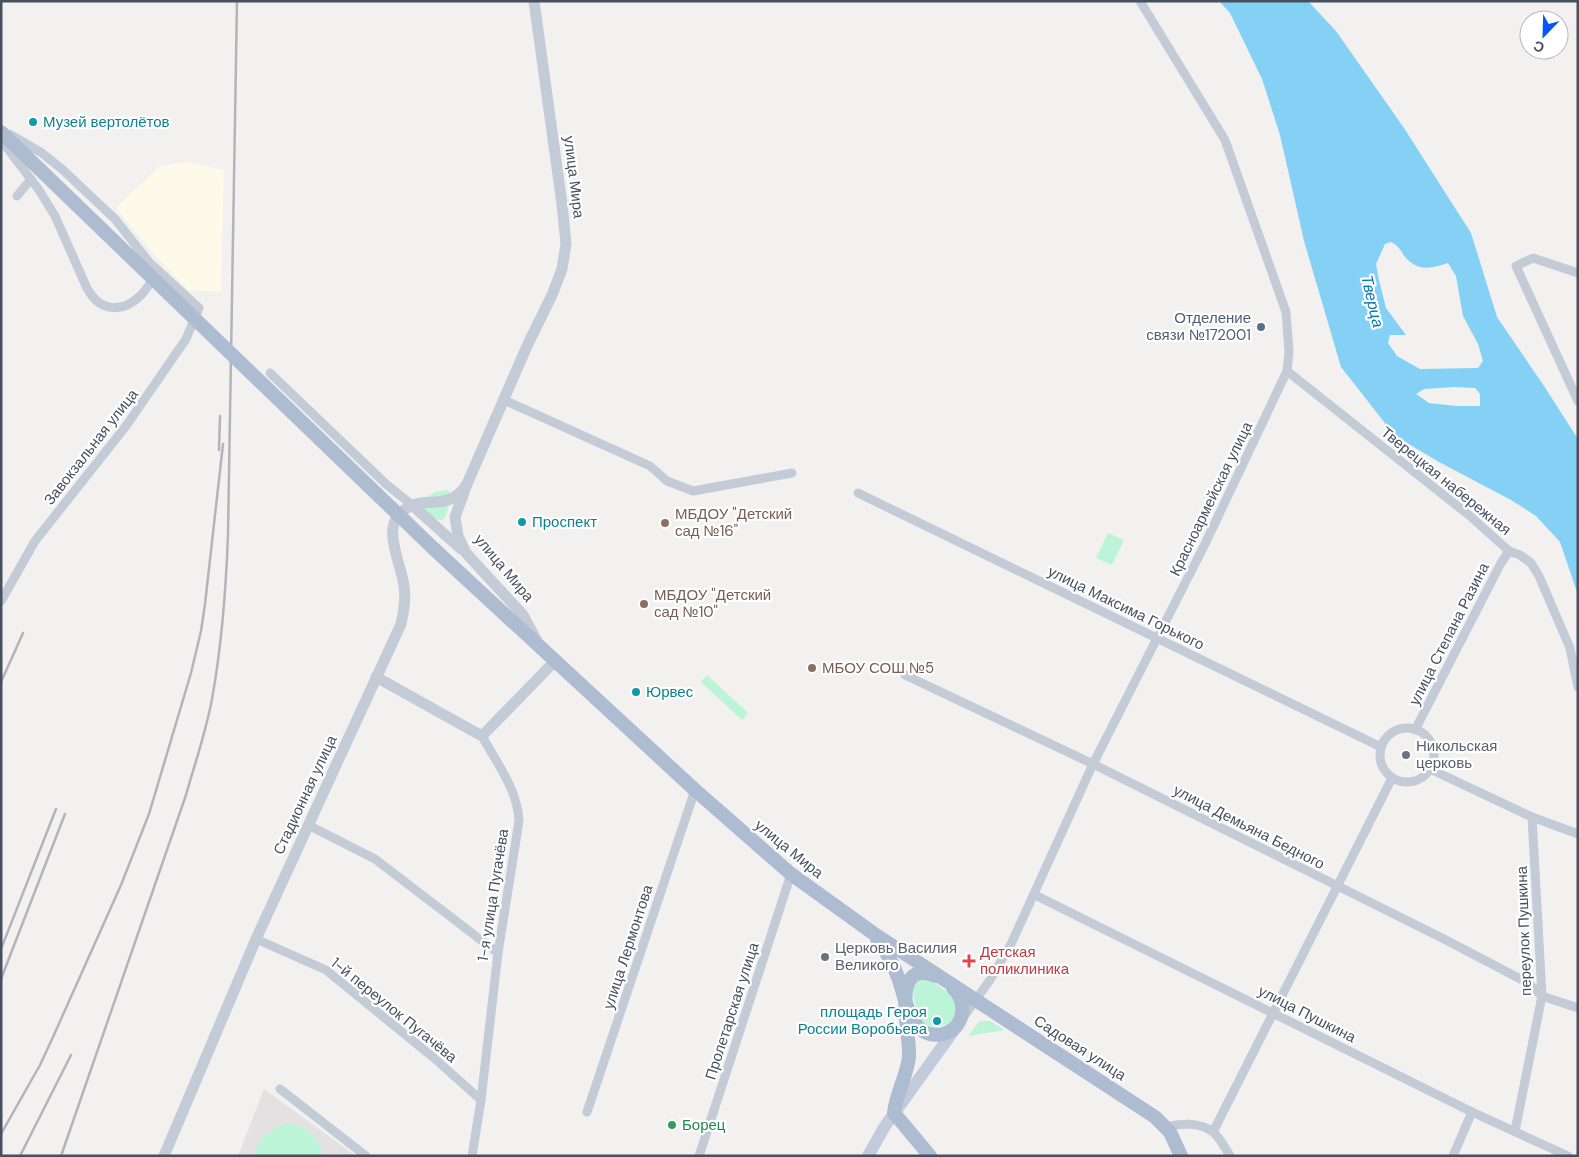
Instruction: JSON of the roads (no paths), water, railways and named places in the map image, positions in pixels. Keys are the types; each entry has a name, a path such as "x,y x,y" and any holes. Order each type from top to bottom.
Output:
{"main road":[{"path":"1,131 434,549 541,649"},
{"name":"улица Мира","path":"541,649 694,790 791,874 946,981"},
{"name":"улица Мира","path":"874,933 899,979 905,1003"},
{"path":"868,1156 880,1133 894,1113 957,1025 963,1013 962,1002 957,992 946,981 924,972 915,974 906,985 905,1003 909,1054 906,1074 896,1101 894,1113 930,1156"},
{"name":"Садовая улица","path":"946,981 1148,1112 1166,1127 1181,1156"},
{"path":"905,1003 915,1023 925,1032 941,1034 957,1025"}],"street":[{"name":"улица Мира","path":"534,1 566,236 565,252 562,268 552,295 527,346 466,484 455,517 458,536 466,554 523,615 541,649"},
{"name":"Красноармейская улица","path":"957,1025 992,977 1011,944 1035,895 1093,764 1205,544 1287,372 1289,351 1286,312 1225,140 1140,1"},
{"path":"1,131 42,153 63,170 116,219 138,246 149,262 153,276 147,289 129,305 119,308 108,307 98,303 88,291 55,216 31,179 1,140"},
{"path":"17,196 31,179"},
{"path":"1578,273 1533,258 1516,266 1578,401"},
{"name":"Завокзальная улица","path":"1,601 35,541 126,426 186,339 199,308 149,262"},
{"name":"Тверецкая набережная","path":"1287,372 1470,516 1509,551 1520,555 1531,563 1539,576 1570,648 1578,687"},
{"path":"270,374 386,484 466,554"},
{"path":"504,400 650,466 667,480 693,491 792,473"},
{"path":"438,503 455,497 466,484"},
{"name":"улица Максима Горького","path":"858,493 1381,747"},
{"path":"412,505 425,502 438,503 448,508 455,517"},
{"name":"Стадионная улица","path":"164,1156 256,939 398,630 404,605 404,586 392,529 398,516 412,505"},
{"name":"улица Степана Разина","path":"1415,730 1501,563 1509,551"},
{"path":"376,677 482,736 555,661"},
{"name":"улица Демьяна Бедного","path":"905,674 1093,764 1337,886 1528,983 1542,996 1578,1008"},
{"path":"1408,728 1415,730 1428,738 1432,745 1433,761 1430,769 1420,779 1413,782 1392,778 1383,768 1380,761 1381,747 1384,740 1394,731 1408,728"},
{"name":"1-я улица Пугачёва","path":"472,1156 481,1100 498,953 519,829 519,815 512,791 482,736"},
{"path":"1430,769 1532,817 1578,834"},
{"path":"1213,1132 1392,778"},
{"name":"улица Лермонтова","path":"587,1112 694,790"},
{"name":"переулок Пушкина","path":"1514,1131 1542,996 1532,817"},
{"path":"308,826 375,859 498,953"},
{"name":"Пролетарская улица","path":"699,1156 791,874"},
{"name":"улица Пушкина","path":"1035,895 1472,1112 1568,1156"},
{"name":"1-й переулок Пугачёва","path":"256,939 326,970 434,1058 481,1100"},
{"path":"280,1089 366,1156"},
{"path":"1453,1156 1472,1112"},
{"path":"1166,1127 1176,1124 1200,1126 1213,1132 1230,1156"}],"water":[{"name":"Тверца","path":"1219,1 1308,1 1336,31 1404,128 1471,233 1497,317 1578,439 1578,595 1560,542 1536,516 1511,500 1439,462 1395,436 1341,367 1304,241 1280,135 1262,79 1230,13","holes":["1391,242 1399,248 1407,259 1417,266 1427,268 1448,263 1456,276 1463,316 1478,344 1483,361 1478,368 1420,369 1397,356 1388,343 1390,335 1406,335 1386,308 1376,264 1385,244","1475,388 1480,394 1480,406 1429,403 1416,394 1424,389"]}],"railway":[{"path":"61,1156 186,795 212,699 223,617 228,534 237,1"},
{"path":"219,450 220,416"},
{"path":"1,1134 40,1065 53,1037 121,885 149,814 191,673 201,631 223,444"},
{"path":"1,682 23,633"},
{"path":"1,949 56,809"},
{"path":"1,979 65,814"},
{"path":"20,1156 71,1055"}],"place":[{"name":"Музей вертолётов","path":"33,122"},
{"name":"Отделение связи №172001","path":"1261,327"},
{"name":"Проспект","path":"522,522"},
{"name":"МБДОУ \"Детский сад №16\"","path":"665,523"},
{"name":"МБДОУ \"Детский сад №10\"","path":"644,604"},
{"name":"МБОУ СОШ №5","path":"812,668"},
{"name":"Юрвес","path":"636,692"},
{"name":"Никольская церковь","path":"1406,755"},
{"name":"Церковь Василия Великого","path":"825,957"},
{"name":"Детская поликлиника","path":"969,961"},
{"name":"площадь Героя России Воробьева","path":"937,1021"},
{"name":"Борец","path":"672,1125"}]}
